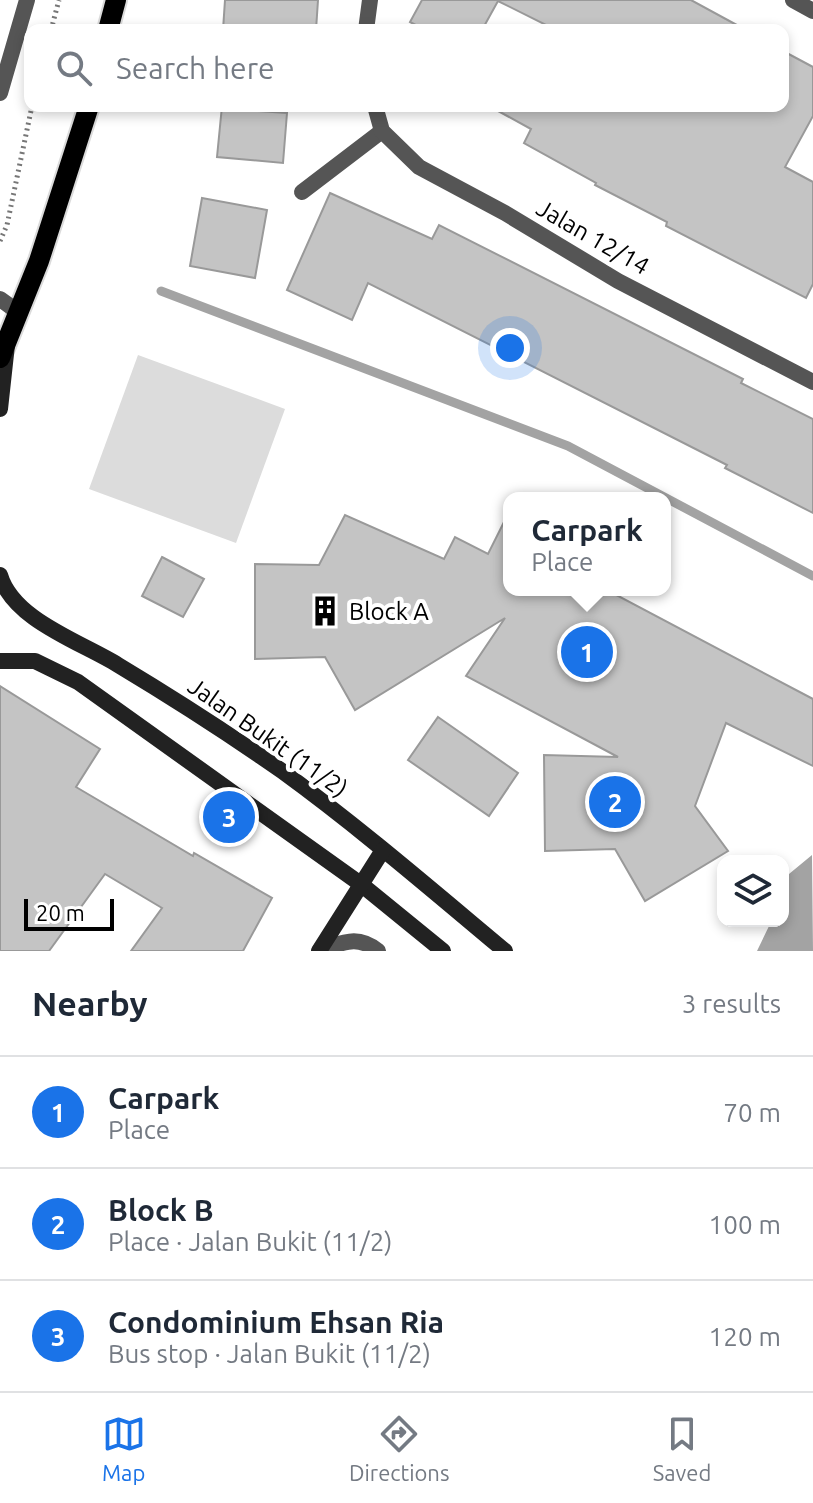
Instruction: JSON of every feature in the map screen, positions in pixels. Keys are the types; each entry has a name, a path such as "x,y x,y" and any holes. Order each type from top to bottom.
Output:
{"main road":[{"path":"110,24 116,0"},
{"path":"4,349 39,261 87,112"}],"street":[{"path":"0,93 27,0"},
{"path":"367,24 370,0"},
{"path":"793,0 813,11"},
{"path":"302,192 382,131 377,112"},
{"name":"Jalan 12/14","path":"382,131 419,167 505,213 618,281 813,382"},
{"path":"0,299 18,312"},
{"path":"0,409 4,349"},
{"name":"Jalan Bukit (11/2)","path":"0,575 28,615 117,664 281,771 505,951"},
{"path":"0,661 35,661 78,682 362,885 443,951"},
{"path":"320,951 383,850"},
{"path":"320,951 352,941 367,942 378,951"}],"path":[{"path":"53,24 59,0"},
{"path":"0,241 7,225 31,112"}],"shaded area":[{"path":"138,355 285,409 236,543 89,489"},
{"path":"812,855 813,951 757,951 769,927 789,927 789,874"}],"building":[{"path":"225,0 318,0 316,24 223,24"},
{"path":"422,0 691,0 735,24 544,24 498,1 485,24 410,22"},
{"path":"789,54 813,67 813,116 785,167 813,182 813,284 806,298 666,226 667,222 595,185 524,143 531,129 500,112 789,112"},
{"path":"221,112 287,113 283,163 217,157"},
{"path":"330,193 432,239 439,225 743,379 741,383 813,419 813,513 725,468 727,465 368,283 352,320 287,290"},
{"path":"202,198 267,210 255,278 190,266"},
{"path":"345,515 444,559 455,537 488,554 503,524 503,596 618,596 813,699 813,766 726,723 695,806 728,851 645,901 615,849 545,851 544,755 618,757 466,676 505,618 355,710 325,657 255,659 255,564 319,565"},
{"path":"162,557 204,579 183,617 142,596"},
{"path":"0,686 100,749 76,787 272,898 243,951 131,951 162,908 105,874 49,951 0,951"},
{"path":"438,717 518,773 489,816 408,760"}],"waterway":[{"path":"161,291 568,446 655,492"},
{"path":"671,501 813,576"}],"place":[{"name":"Block A","path":"325,611"},
{"name":"Carpark","path":"587,652"},
{"name":"Block B","path":"615,802"},
{"name":"Condominium Ehsan Ria","path":"229,817"}]}
